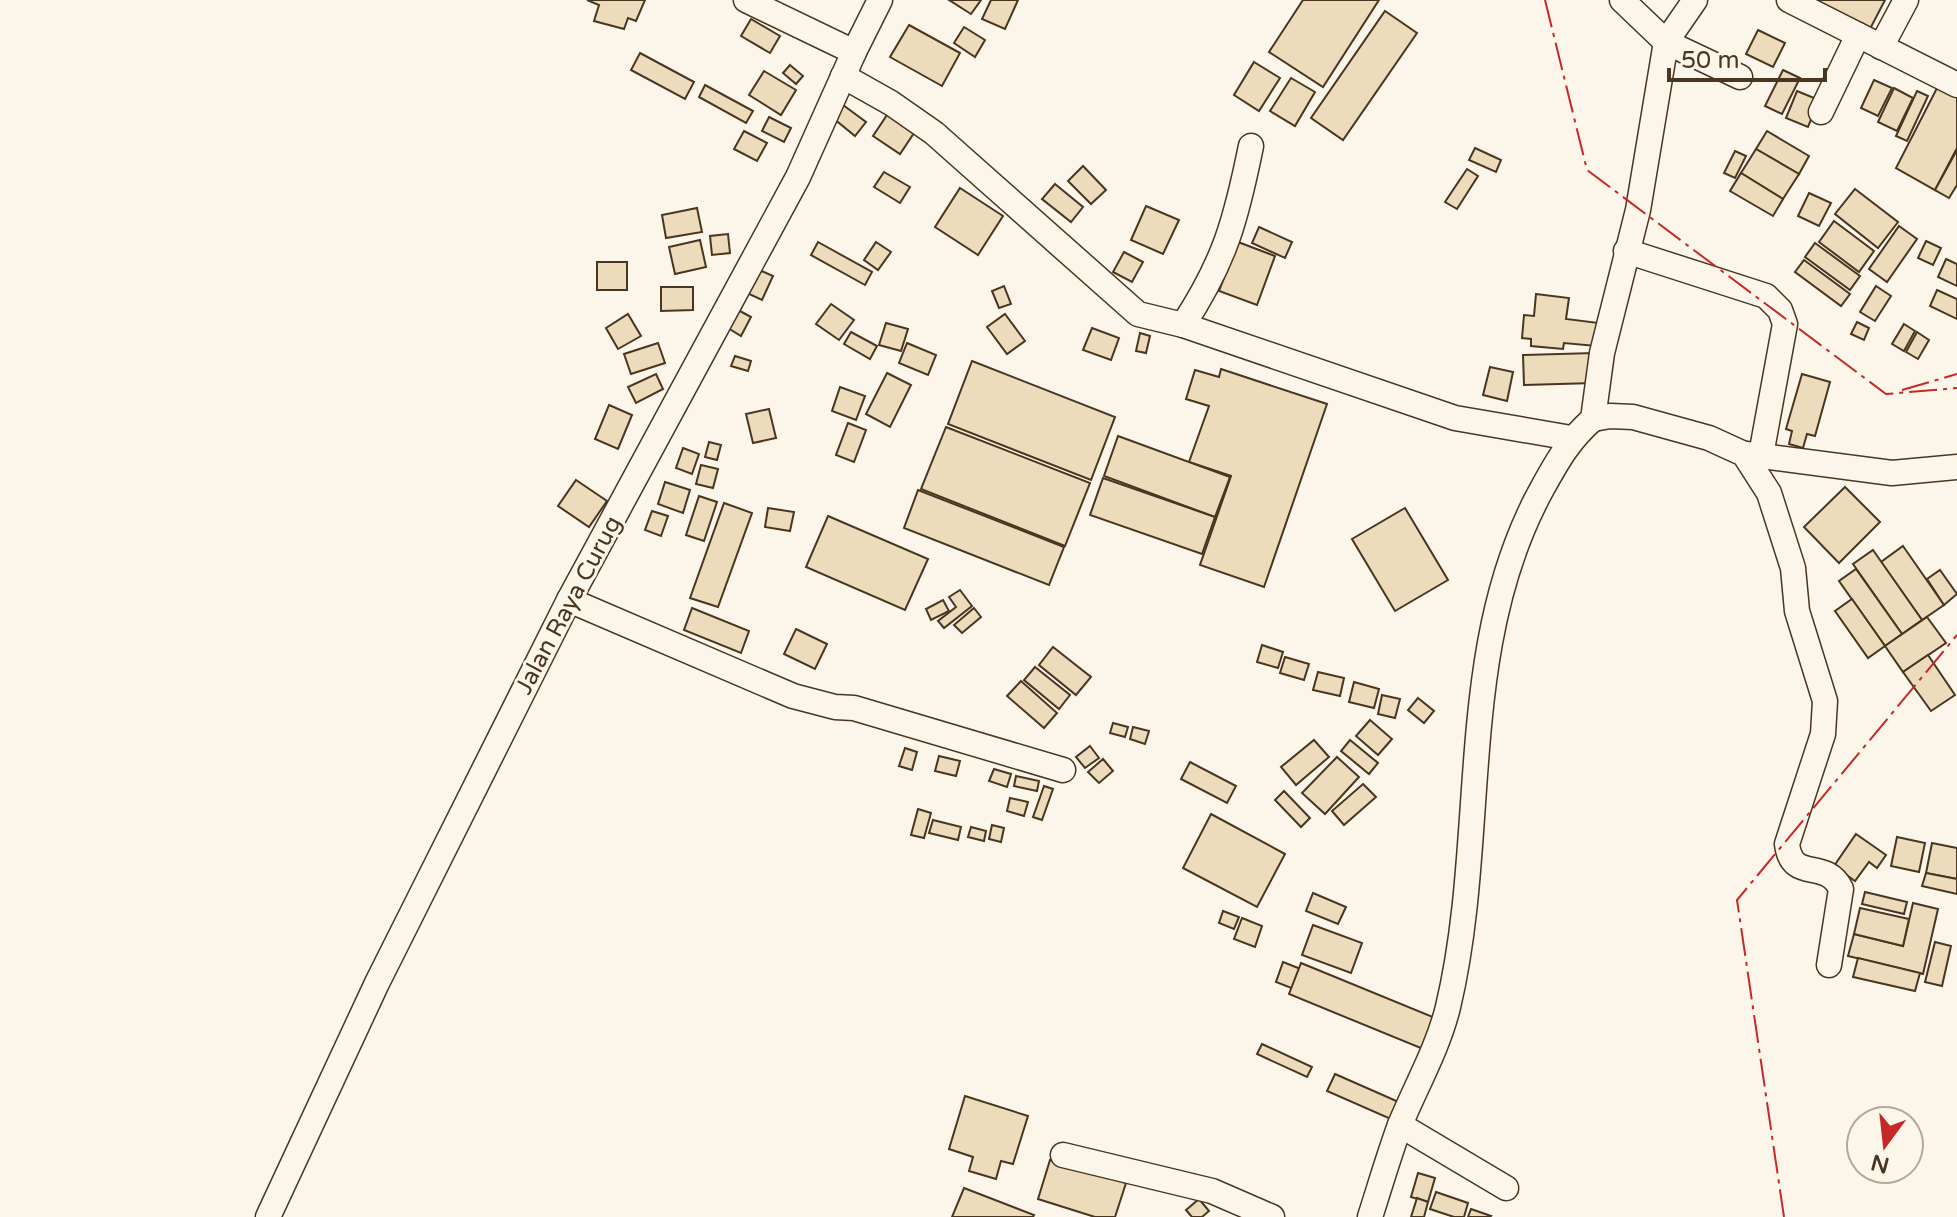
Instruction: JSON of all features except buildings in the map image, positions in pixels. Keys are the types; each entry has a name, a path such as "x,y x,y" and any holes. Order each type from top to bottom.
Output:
{"street":[{"path":"746,0 854,52"},
{"name":"Jalan Raya Curug","path":"268,1217 377,983 569,600 798,177 880,0"},
{"path":"1622,0 1666,42 1740,77"},
{"path":"1593,419 1602,353 1638,210 1666,42 1695,0"},
{"path":"1789,0 1957,85"},
{"path":"1881,47 1906,0"},
{"path":"1821,112 1858,35"},
{"path":"843,76 891,103 934,133 1138,314 1183,325 1455,418 1571,438"},
{"path":"1183,325 1212,281 1229,240 1251,146"},
{"path":"1626,251 1766,296 1780,310 1785,324 1752,454 1769,493 1793,568 1797,611 1825,701 1823,734 1787,844 1789,859 1795,865 1829,875 1841,889 1829,965"},
{"path":"1370,1217 1400,1125 1427,1065 1447,1009 1459,946 1473,822 1476,744 1486,656 1498,606 1527,516 1571,438 1593,419 1633,417 1709,438 1752,454 1892,473 1957,467"},
{"path":"569,600 793,696 835,707 854,708 1063,770"},
{"path":"1400,1125 1506,1188"},
{"path":"1063,1155 1212,1191 1272,1217"}],"power":[{"path":"1545,0 1587,170 1886,394 1957,388"},
{"path":"1902,390 1957,374"},
{"path":"1784,1217 1737,900 1957,635"}]}
